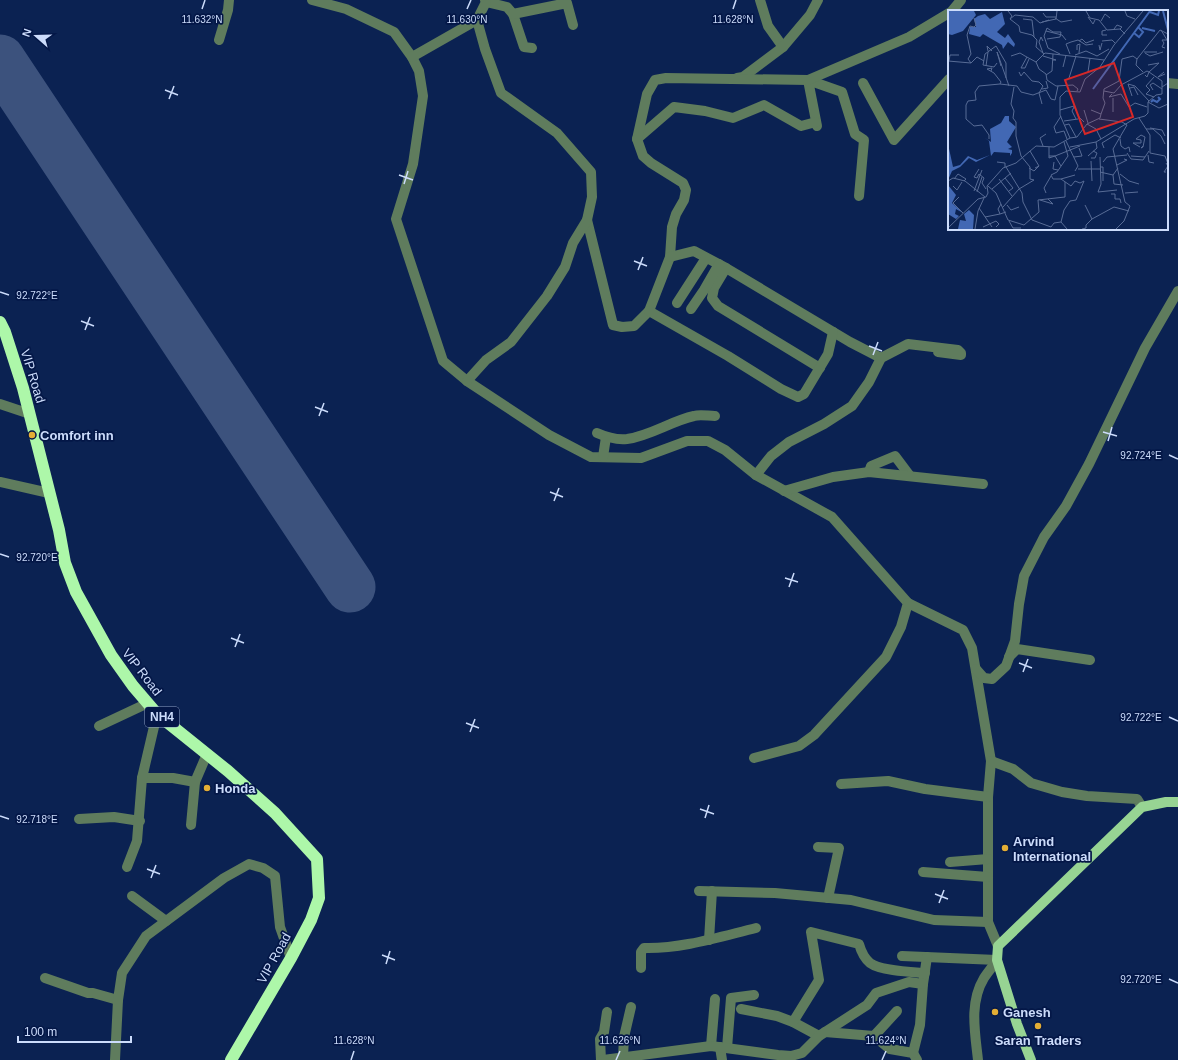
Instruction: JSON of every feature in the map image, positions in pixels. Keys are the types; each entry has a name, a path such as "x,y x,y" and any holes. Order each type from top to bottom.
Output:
{"highway":[{"name":"VIP Road","path":"2,328 23,388 30,414 65,563 76,592 111,655 133,686 157,714 207,754 275,813 317,859 319,898 310,920 291,958 231,1060"}],"main road":[{"path":"1031,1060 1017,1024 997,960 998,946 1142,807 1166,802 1178,802"}],"street":[{"path":"219,40 228,10 229,0"},
{"path":"312,0 346,9 394,32 412,57 419,71 423,96 413,164 396,219 443,361 467,381 549,435 591,457 641,458 687,441 708,441 725,450 756,476 832,517 908,603 963,630 972,648 990,761 988,797 988,922 998,946"},
{"path":"760,0 768,26 783,47"},
{"path":"732,79 743,77 783,47 810,15 818,0"},
{"path":"953,10 960,0"},
{"path":"412,57 477,20 485,1 508,7 513,14 524,47 532,48"},
{"path":"513,14 567,3 573,25"},
{"path":"808,80 909,37 948,14"},
{"path":"467,381 486,360 511,342 547,296 565,267 573,243 587,220 592,197 591,172 557,133 501,93 485,49 477,20"},
{"path":"587,220 613,325 622,327 634,326 649,311 670,257 672,227 676,214 684,200 686,190 683,183 650,163 643,156 636,139 647,94 655,80 666,78 808,80 842,92 855,134 864,140 858,196"},
{"path":"636,139 674,107 705,111 733,118 764,105 801,126 817,124 808,80"},
{"path":"863,83 894,140 948,80"},
{"path":"1168,83 1178,84"},
{"path":"670,257 694,251 833,332 881,358"},
{"path":"677,303 706,258"},
{"path":"722,266 712,298 718,306 820,368"},
{"path":"691,309 722,266"},
{"path":"976,669 984,678 992,678 1006,666 1015,640 1024,576 1044,537 1066,506 1089,464 1144,348 1178,291"},
{"path":"649,311 728,356 781,389 798,397 804,394 828,354 833,332"},
{"path":"756,476 771,456 789,442 824,424 852,406 869,382 881,358 908,344 958,350 961,353 960,355 938,352"},
{"path":"0,404 30,414"},
{"path":"602,457 601,435 626,439 651,432 674,422 696,415 715,416"},
{"path":"869,472 871,466 895,456 910,476"},
{"path":"784,491 833,477 869,472 983,484"},
{"path":"0,482 49,493"},
{"path":"754,758 799,746 814,735 886,657 901,627 908,603"},
{"path":"1009,657 1017,650 1090,660"},
{"path":"99,726 148,703"},
{"path":"127,867 137,840 140,821 142,778 157,714"},
{"path":"191,825 195,782 207,754"},
{"path":"990,761 1013,769 1031,783 1087,796 1137,799 1142,807"},
{"path":"142,778 173,778 195,782"},
{"path":"841,784 888,781 925,789 988,797"},
{"path":"78,819 114,817 140,821"},
{"path":"818,847 839,848 828,898"},
{"path":"950,862 988,859"},
{"path":"115,1060 118,1000 122,973 146,936 224,878 248,864 263,868 275,876 280,927 291,958"},
{"path":"922,872 988,877"},
{"path":"699,891 775,894 851,900 934,920 988,922"},
{"path":"709,940 712,891"},
{"path":"132,896 166,921"},
{"path":"641,968 641,952 644,948 658,949 709,940 756,928"},
{"path":"793,1022 819,980 811,932 859,944 864,957 871,964 902,971 925,973"},
{"path":"902,956 997,960"},
{"path":"741,1009 776,1016 822,1034 874,1036 890,1049 915,1056 920,1025 923,984 927,957"},
{"path":"978,1060 974,1017 976,998 984,978 997,960"},
{"path":"45,978 88,993 118,1000"},
{"path":"607,1012 604,1032 600,1039 602,1060 719,1047 752,1056 804,1057 822,1034 866,1005 876,993 909,982 923,984"},
{"path":"719,1047 731,998 754,995"},
{"path":"715,999 719,1047 722,1060"},
{"path":"626,1058 624,1037 631,1008"},
{"path":"874,1036 897,1011"}],"runway":[{"path":"0,60 350,587"}],"place":[{"name":"Comfort inn","path":"32,435"},
{"name":"Honda","path":"207,788"},
{"name":"Arvind International","path":"1005,848"},
{"name":"Ganesh","path":"995,1012"},
{"name":"Saran Traders","path":"1038,1026"}]}
